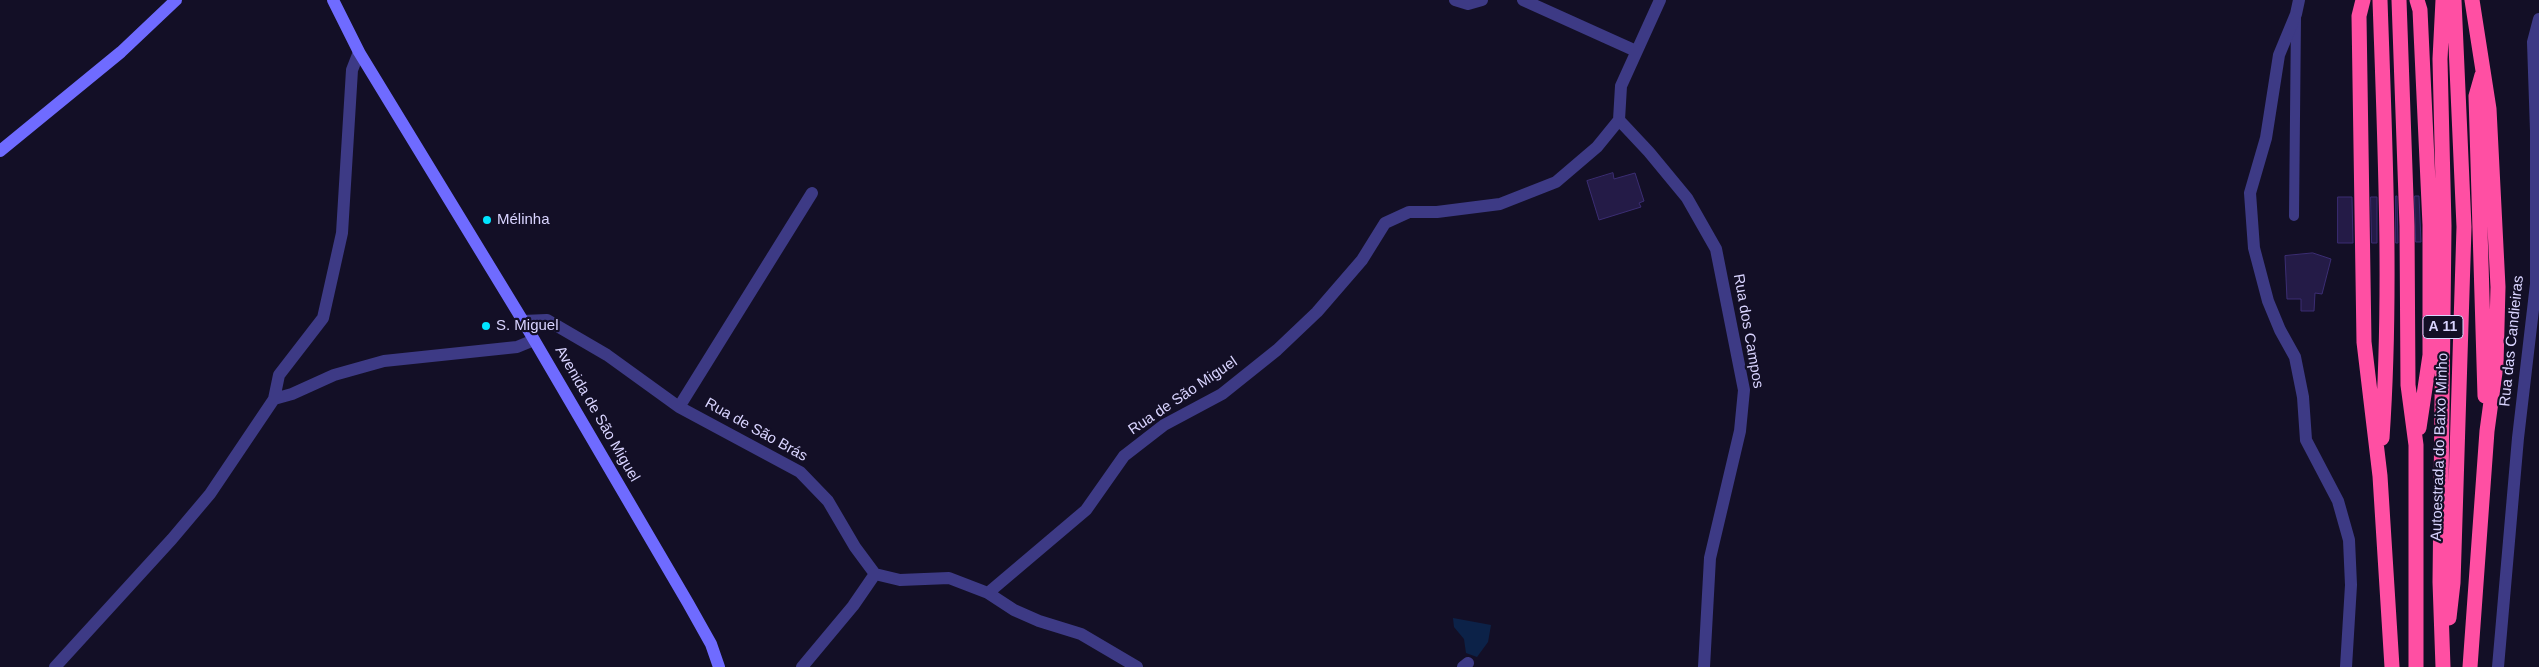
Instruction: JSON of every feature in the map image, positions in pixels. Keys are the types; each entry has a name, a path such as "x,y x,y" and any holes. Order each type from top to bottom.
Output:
{"highway":[{"path":"2363,0 2359,16 2364,342 2380,476 2392,667"},
{"path":"2380,0 2387,222 2388,356 2380,476"},
{"name":"Autoestrada do Baixo Minho","path":"2399,0 2407,226 2408,384 2416,444 2416,667"},
{"name":"Autoestrada do Baixo Minho","path":"2416,444 2430,355 2430,225 2420,10 2417,0"},
{"name":"Autoestrada do Baixo Minho","path":"2443,0 2440,59 2444,226 2440,582 2443,661"},
{"name":"Autoestrada do Baixo Minho","path":"2443,661 2453,583 2464,226 2454,0"},
{"path":"2470,667 2488,431 2496,365 2498,287 2489,109 2484,66 2472,0"}],"street":[{"path":"0,151 121,52 176,0"},
{"name":"Avenida de São Miguel","path":"333,0 359,52 523,321 688,603 711,644 719,667"},
{"path":"1455,0 1468,4 1482,0"},
{"path":"1523,0 1636,51"},
{"path":"1618,120 1622,86 1660,0"},
{"path":"2298,0 2296,14 2279,55 2266,138 2250,194 2252,230 2254,248 2268,301 2280,330 2295,357 2303,397 2306,440 2338,501 2349,540 2350,585 2346,667"},
{"name":"Rua das Candieiras","path":"2498,667 2518,438 2538,285 2533,42 2539,19"},
{"path":"55,667 172,539 210,494 274,399 279,375 323,318 342,233 352,70 359,52"},
{"name":"Rua de São Miguel","path":"988,593 1086,510 1124,456 1164,425 1222,394 1277,350 1317,312 1362,260 1385,223 1409,212 1437,212 1500,204 1556,182 1597,146 1618,120"},
{"name":"Rua dos Campos","path":"1618,120 1649,152 1687,198 1716,249 1744,390 1740,431 1710,558 1704,667"},
{"path":"680,407 812,193"},
{"name":"Rua de São Brás","path":"523,321 547,320 607,356 680,407 800,472 828,501 855,547 874,574"},
{"path":"274,399 292,394 334,375 384,361 517,347 534,340"},
{"path":"802,667 848,613 874,574 900,580 949,578 988,593 1014,610 1031,618 1081,634 1137,667"}],"lane":[{"path":"2294,216 2296,14"}],"water":[{"path":"1453,618 1491,625 1488,642 1477,657 1466,653 1464,639 1454,627"}],"building":[{"path":"1613,173 1614,179 1635,173 1644,201 1639,203 1641,207 1599,220 1587,181"},
{"path":"2397,196 2398,243 2396,243"},
{"path":"2415,196 2419,196 2421,242 2416,242"},
{"path":"2338,197 2352,197 2353,243 2338,243"},
{"path":"2371,197 2377,197 2377,243 2372,243"},
{"path":"2313,253 2331,259 2322,294 2315,293 2314,311 2301,311 2301,299 2287,299 2285,256"}],"place":[{"name":"Mélinha","path":"487,220"},
{"name":"S. Miguel","path":"486,326"}]}
